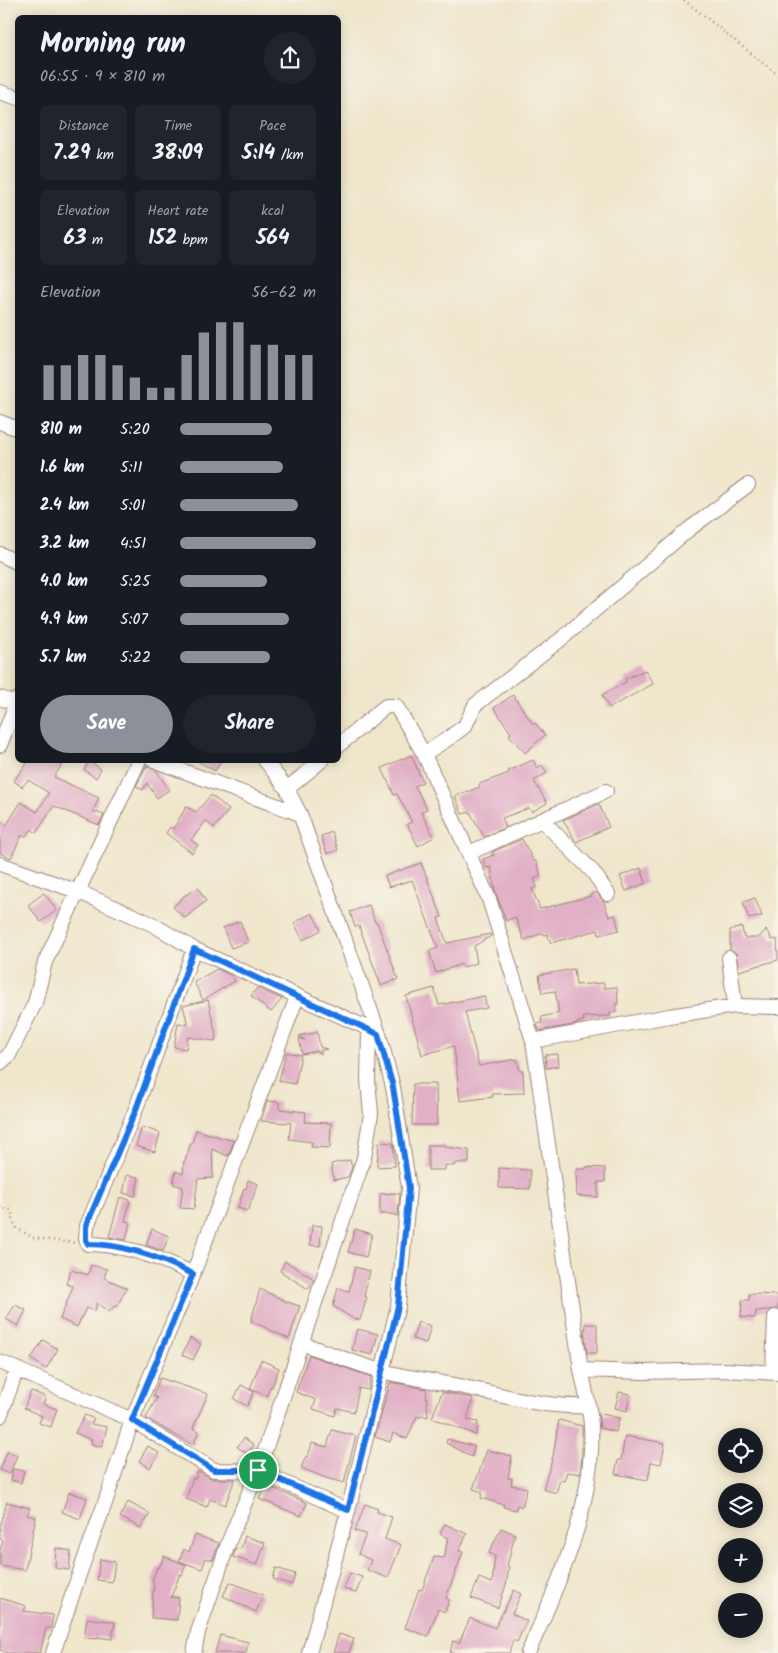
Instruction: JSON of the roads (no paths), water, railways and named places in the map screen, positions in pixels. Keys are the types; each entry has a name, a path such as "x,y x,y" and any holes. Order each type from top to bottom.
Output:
{"street":[{"path":"0,92 15,97"},
{"path":"0,422 15,428"},
{"path":"424,754 465,726 475,704 560,640 688,530 748,485"},
{"path":"0,554 15,562"},
{"path":"0,698 15,702"},
{"path":"341,743 386,706 396,706 424,754 489,899 533,1041 581,1370 588,1406 591,1448 585,1501 563,1568 528,1653"},
{"path":"0,745 15,707"},
{"path":"0,1063 9,1055 35,1003 46,962 138,763"},
{"path":"161,763 300,814"},
{"path":"267,763 288,790 300,814 393,1087 409,1188 398,1306 348,1510 309,1653"},
{"path":"288,790 319,763"},
{"path":"469,853 606,791"},
{"path":"542,820 593,872 608,894"},
{"path":"0,864 79,892 152,924 194,949 374,1031"},
{"path":"193,1274 167,1261 126,1249 102,1244 88,1244 86,1240 86,1226 135,1112 194,949"},
{"path":"730,958 735,1006"},
{"path":"53,1653 132,1420 193,1274 297,997"},
{"path":"533,1041 735,1006 778,1007"},
{"path":"194,1653 198,1632 229,1541 258,1470 364,1158 371,1114 368,1080 374,1031"},
{"path":"581,1370 643,1372 724,1370 748,1373 776,1373 775,1317"},
{"path":"301,1343 382,1371 515,1399 564,1407 588,1406"},
{"path":"0,1362 132,1420 214,1470 258,1470 348,1510"},
{"path":"0,1416 17,1369"}]}
